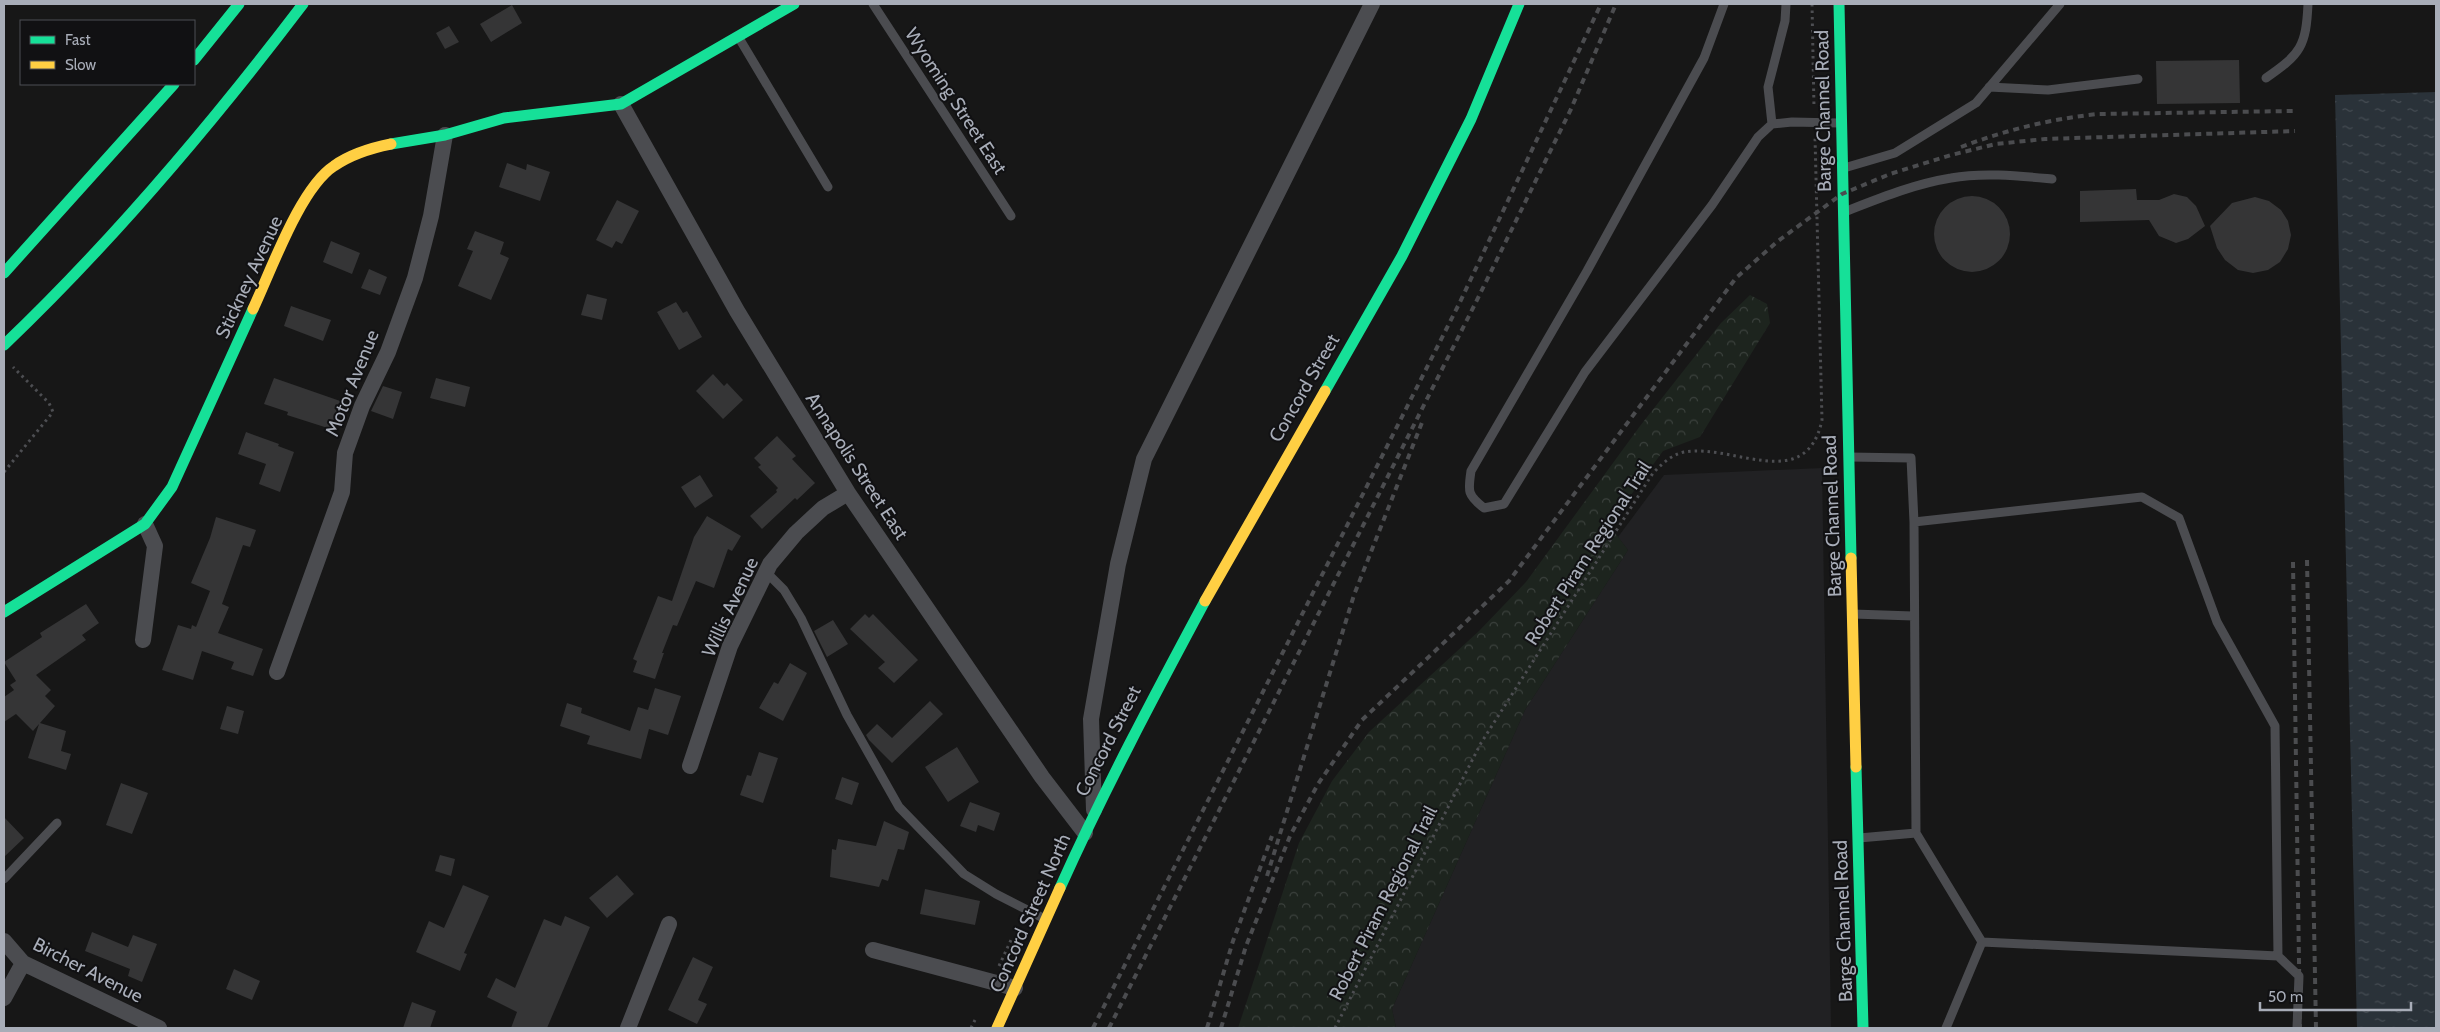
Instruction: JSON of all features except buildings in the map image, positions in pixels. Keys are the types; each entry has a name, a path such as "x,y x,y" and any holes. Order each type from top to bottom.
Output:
{"main road":[{"path":"195,59 239,4"},
{"path":"4,345 38,314 141,205 243,85 303,4"},
{"path":"621,104 631,100 794,4"},
{"name":"Concord Street","path":"1094,813 1138,725 1228,560 1402,256 1471,120 1519,4"},
{"name":"Barge Channel Road","path":"1839,4 1842,213 1863,1028"},
{"path":"4,273 173,85"},
{"name":"Stickney Avenue","path":"4,612 145,524 172,487 306,196 334,166 369,148 445,135 504,118 621,104"},
{"name":"Concord Street North","path":"997,1028 1094,813"}],"street":[{"name":"Concord Street","path":"1094,813 1091,719 1118,564 1144,459 1372,4"},
{"name":"Annapolis Street East","path":"621,104 737,311 848,494 1042,776 1085,833"},
{"name":"Motor Avenue","path":"277,672 342,492 345,453 362,406 388,352 415,278 430,216 445,135"},
{"name":"Willis Avenue","path":"690,766 730,646 766,572 781,550 803,527 823,508 848,494"},
{"path":"143,640 155,546 145,524"},
{"path":"628,1028 669,924"},
{"name":"Bircher Avenue","path":"4,941 23,963 152,1027"},
{"path":"873,950 1015,988"},
{"path":"4,998 23,963"}],"lane":[{"name":"Wyoming Street East","path":"874,4 1011,216"},
{"path":"1724,4 1704,58 1587,271 1471,471 1468,490 1474,500 1484,508 1504,504 1585,372 1712,205 1758,137 1772,124 1792,122 1841,123"},
{"path":"1772,124 1768,87 1785,21 1786,4"},
{"path":"1841,168 1895,153 1976,103 2060,4"},
{"path":"2266,78 2288,63 2301,48 2307,29 2308,4"},
{"path":"738,36 828,187"},
{"path":"1989,88 2048,90 2138,80"},
{"path":"1842,213 1901,190 1953,177 2016,175 2052,179"},
{"path":"1848,457 1911,458 1914,522 1913,616 1916,833 1982,942"},
{"path":"1914,522 2142,498 2179,518 2217,622 2275,726 2278,956"},
{"path":"766,572 784,590 801,618 847,714 899,807 964,874 996,894 1046,920"},
{"path":"1852,614 1913,616"},
{"path":"4,879 57,823"},
{"path":"1858,838 1916,833"},
{"path":"1982,942 2278,956 2298,976 2297,1028"},
{"path":"1946,1028 1982,942"}],"path":[{"name":"Robert Piram Regional Trail","path":"1335,1028 1482,743 1653,473 1667,459 1684,452 1713,452 1760,460 1786,462 1805,454 1816,442 1822,420 1812,4"},
{"path":"4,472 53,412 49,403 10,364"}],"shaded area":[{"path":"1822,468 1831,1028 1396,1028 1392,1009 1525,710 1628,550 1618,537 1664,475"}],"green space":[{"path":"1750,295 1767,304 1770,323 1700,437 1663,451 1609,525 1628,550 1525,710 1392,1009 1396,1028 1238,1028 1299,843 1332,781 1369,732 1479,631 1526,582 1640,426 1721,323"}],"water":[{"path":"2436,92 2436,1028 2357,1028 2335,95"}],"railway":[{"path":"1093,1028 1460,302 1601,4"},
{"path":"1109,1028 1474,306 1571,109 1616,4"},
{"path":"1961,147 2028,126 2098,114 2294,111"},
{"path":"1221,1028 1246,946 1290,836 1318,784 1362,720 1509,581 1736,278 1778,241 1842,194 1890,174 1951,155 1996,144 2045,139 2295,131"},
{"path":"1267,876 1354,595 1423,420"},
{"path":"2307,560 2316,1028"},
{"path":"2293,562 2300,1028"},
{"path":"1207,1028 1233,941 1272,836"}],"traffic: fast":[{"path":"195,59 239,4"},
{"path":"4,345 123,223 233,94 303,4"},
{"path":"391,144 445,135 504,118 621,104 794,4"},
{"path":"1325,391 1402,256 1471,119 1519,4"},
{"path":"1839,4 1851,558"},
{"path":"4,273 173,85"},
{"path":"4,612 145,524 172,487 253,309"},
{"path":"1060,888 1112,779 1205,601"},
{"path":"1856,767 1863,1028"}],"traffic: slow":[{"path":"253,309 298,211 321,177 347,158 391,144"},
{"path":"1205,601 1325,391"},
{"path":"1851,558 1856,767"},
{"path":"997,1028 1060,888"}]}
